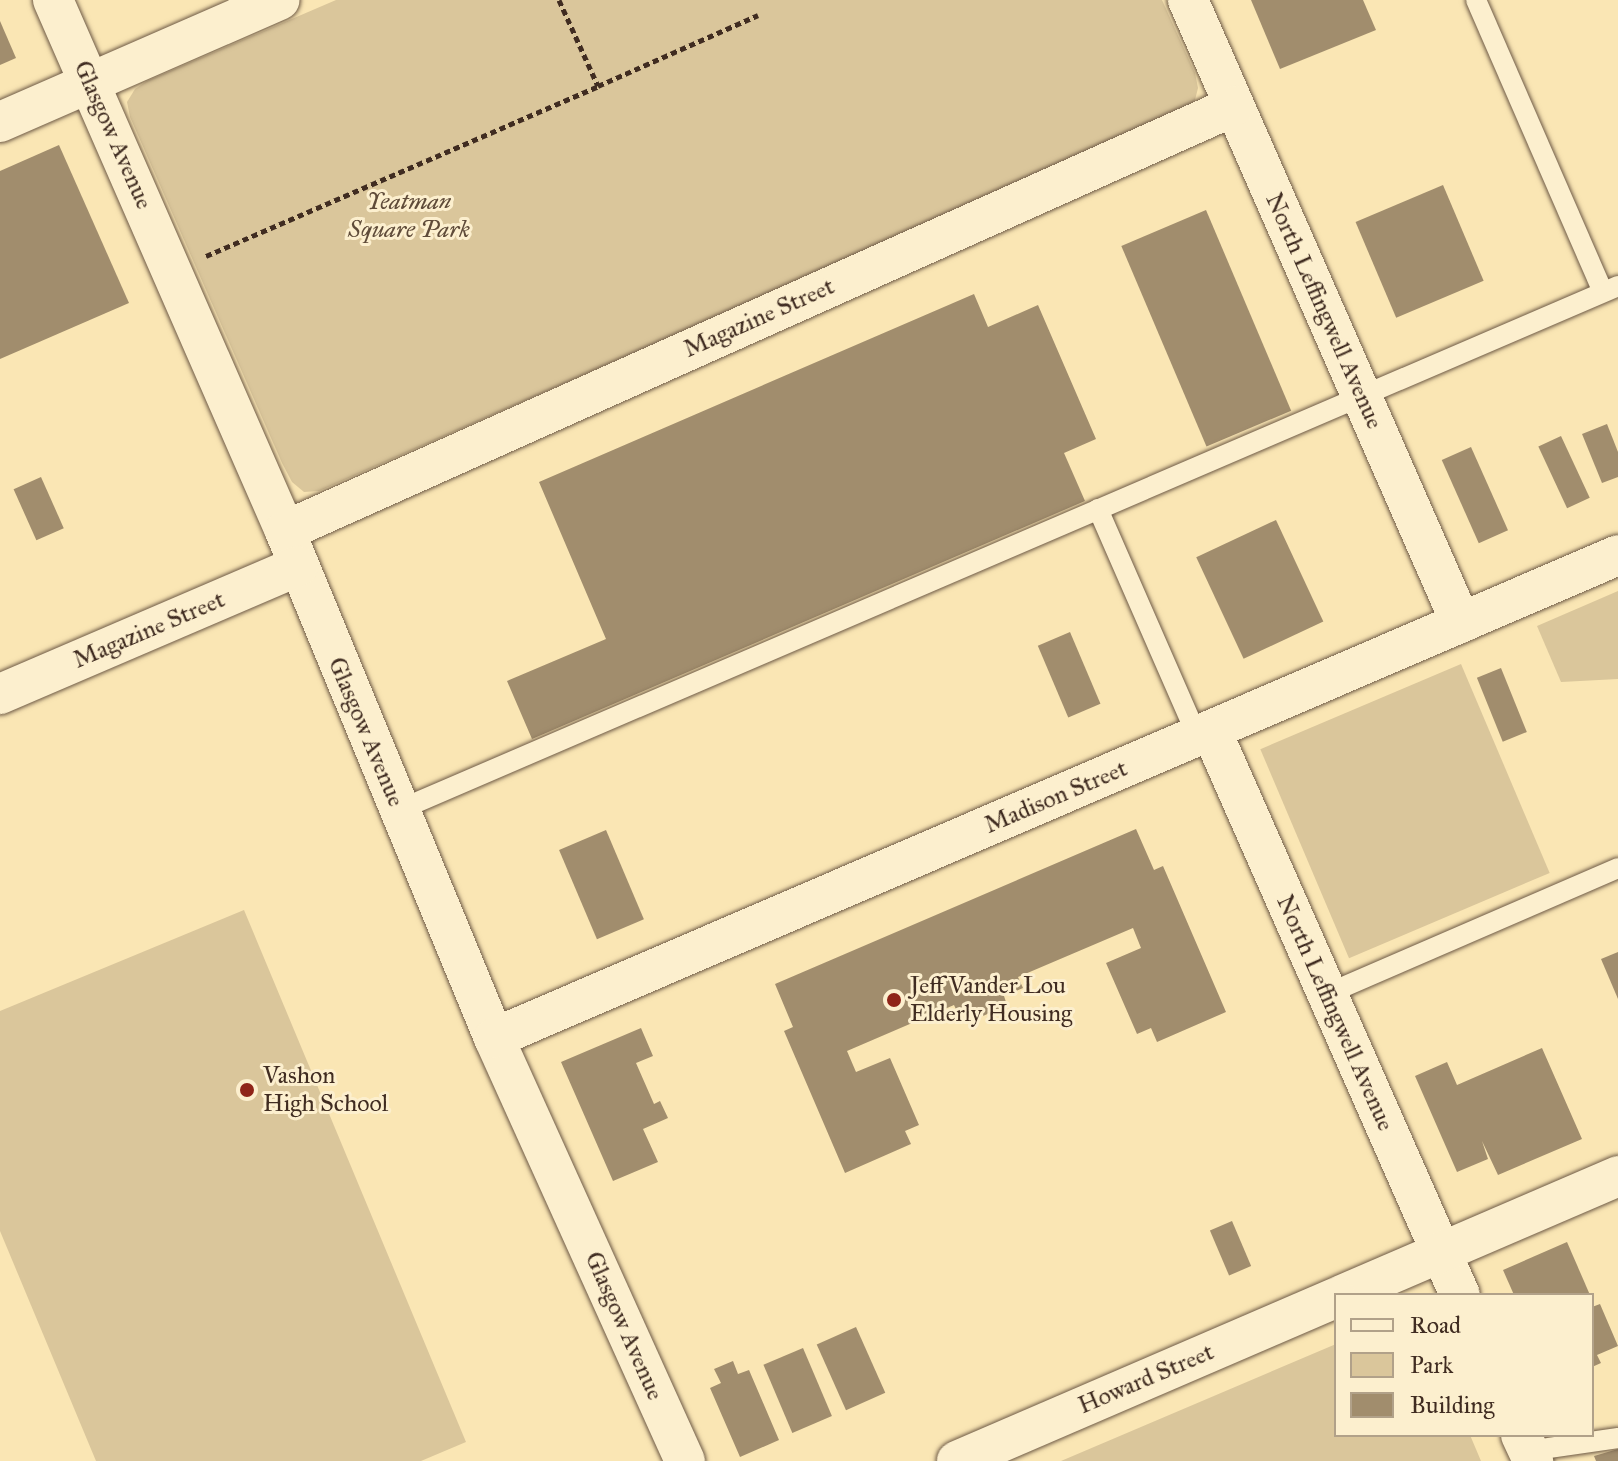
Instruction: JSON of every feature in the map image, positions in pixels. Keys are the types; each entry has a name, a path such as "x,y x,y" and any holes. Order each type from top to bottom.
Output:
{"street":[{"name":"Glasgow Avenue","path":"53,0 291,548 494,1038 685,1461"},
{"path":"0,122 279,0"},
{"name":"North Leffingwell Avenue","path":"1188,0 1461,623"},
{"name":"Magazine Street","path":"0,694 291,548 1234,106"},
{"name":"Madison Street","path":"494,1038 1618,555"},
{"name":"North Leffingwell Avenue","path":"1204,733 1327,994 1459,1293"},
{"path":"1347,1293 1618,1176"},
{"name":"Howard Street","path":"957,1461 1334,1299"}],"lane":[{"path":"399,810 1610,289 1476,0"},
{"path":"1098,509 1204,733"},
{"path":"1327,994 1618,868"},
{"path":"1527,1449 1618,1438"}],"path":[{"path":"559,0 598,86"},
{"path":"205,256 758,15"}],"green space":[{"name":"Yeatman Square Park","path":"336,0 1162,0 1195,73 1198,88 1195,100 1186,110 319,491 304,492 292,482 282,463 130,117 127,102 135,89 147,81"},
{"path":"1618,591 1618,679 1561,682 1537,626"},
{"path":"1461,664 1550,873 1349,958 1260,749"},
{"path":"244,910 466,1442 421,1461 96,1461 0,1231 0,1011"},
{"path":"1334,1345 1334,1437 1471,1437 1481,1461 1061,1461"}],"building":[{"path":"1251,0 1363,0 1376,30 1280,69"},
{"path":"0,21 16,58 0,65"},
{"path":"59,145 129,303 0,359 0,171"},
{"path":"1443,185 1484,281 1396,318 1356,222"},
{"path":"1206,210 1291,411 1206,447 1121,246"},
{"path":"974,294 988,327 1038,305 1096,439 1064,453 1085,501 532,739 507,681 606,639 539,482"},
{"path":"1607,424 1618,452 1618,477 1602,483 1582,434"},
{"path":"1561,436 1590,498 1567,508 1538,447"},
{"path":"1471,447 1508,530 1479,543 1442,460"},
{"path":"41,477 64,528 36,540 14,489"},
{"path":"1276,520 1323,622 1244,659 1196,557"},
{"path":"1070,632 1100,704 1068,717 1038,646"},
{"path":"1501,668 1527,732 1503,742 1477,678"},
{"name":"Jeff Vander Lou Elderly Housing","path":"1136,829 1154,870 1163,866 1226,1012 1157,1042 1151,1028 1137,1034 1106,963 1141,948 1133,928 1018,977 1023,988 1004,996 1007,1005 983,1016 979,1007 959,1016 954,1005 847,1051 856,1072 890,1058 919,1125 905,1131 911,1144 845,1173 784,1031 793,1027 775,984"},
{"path":"606,830 644,919 597,939 559,850"},
{"path":"1618,952 1618,999 1601,959"},
{"path":"641,1028 653,1056 636,1063 654,1104 660,1101 668,1118 643,1129 658,1162 613,1181 561,1062"},
{"path":"1542,1048 1582,1139 1498,1175 1482,1141 1488,1159 1457,1172 1415,1076 1447,1062 1457,1085"},
{"path":"1232,1221 1251,1266 1229,1275 1210,1230"},
{"path":"1567,1242 1589,1293 1513,1293 1503,1270"},
{"path":"1600,1304 1618,1346 1597,1355 1601,1363 1594,1366 1594,1306"},
{"path":"856,1327 885,1393 846,1410 817,1344"},
{"path":"803,1348 832,1416 792,1433 763,1365"},
{"path":"733,1361 738,1374 749,1370 779,1440 740,1457 710,1388 721,1383 714,1369"},
{"path":"1618,1449 1618,1461 1596,1461 1594,1456"}],"place":[{"name":"Jeff Vander Lou Elderly Housing","path":"894,1000"},
{"name":"Vashon High School","path":"247,1090"}]}
